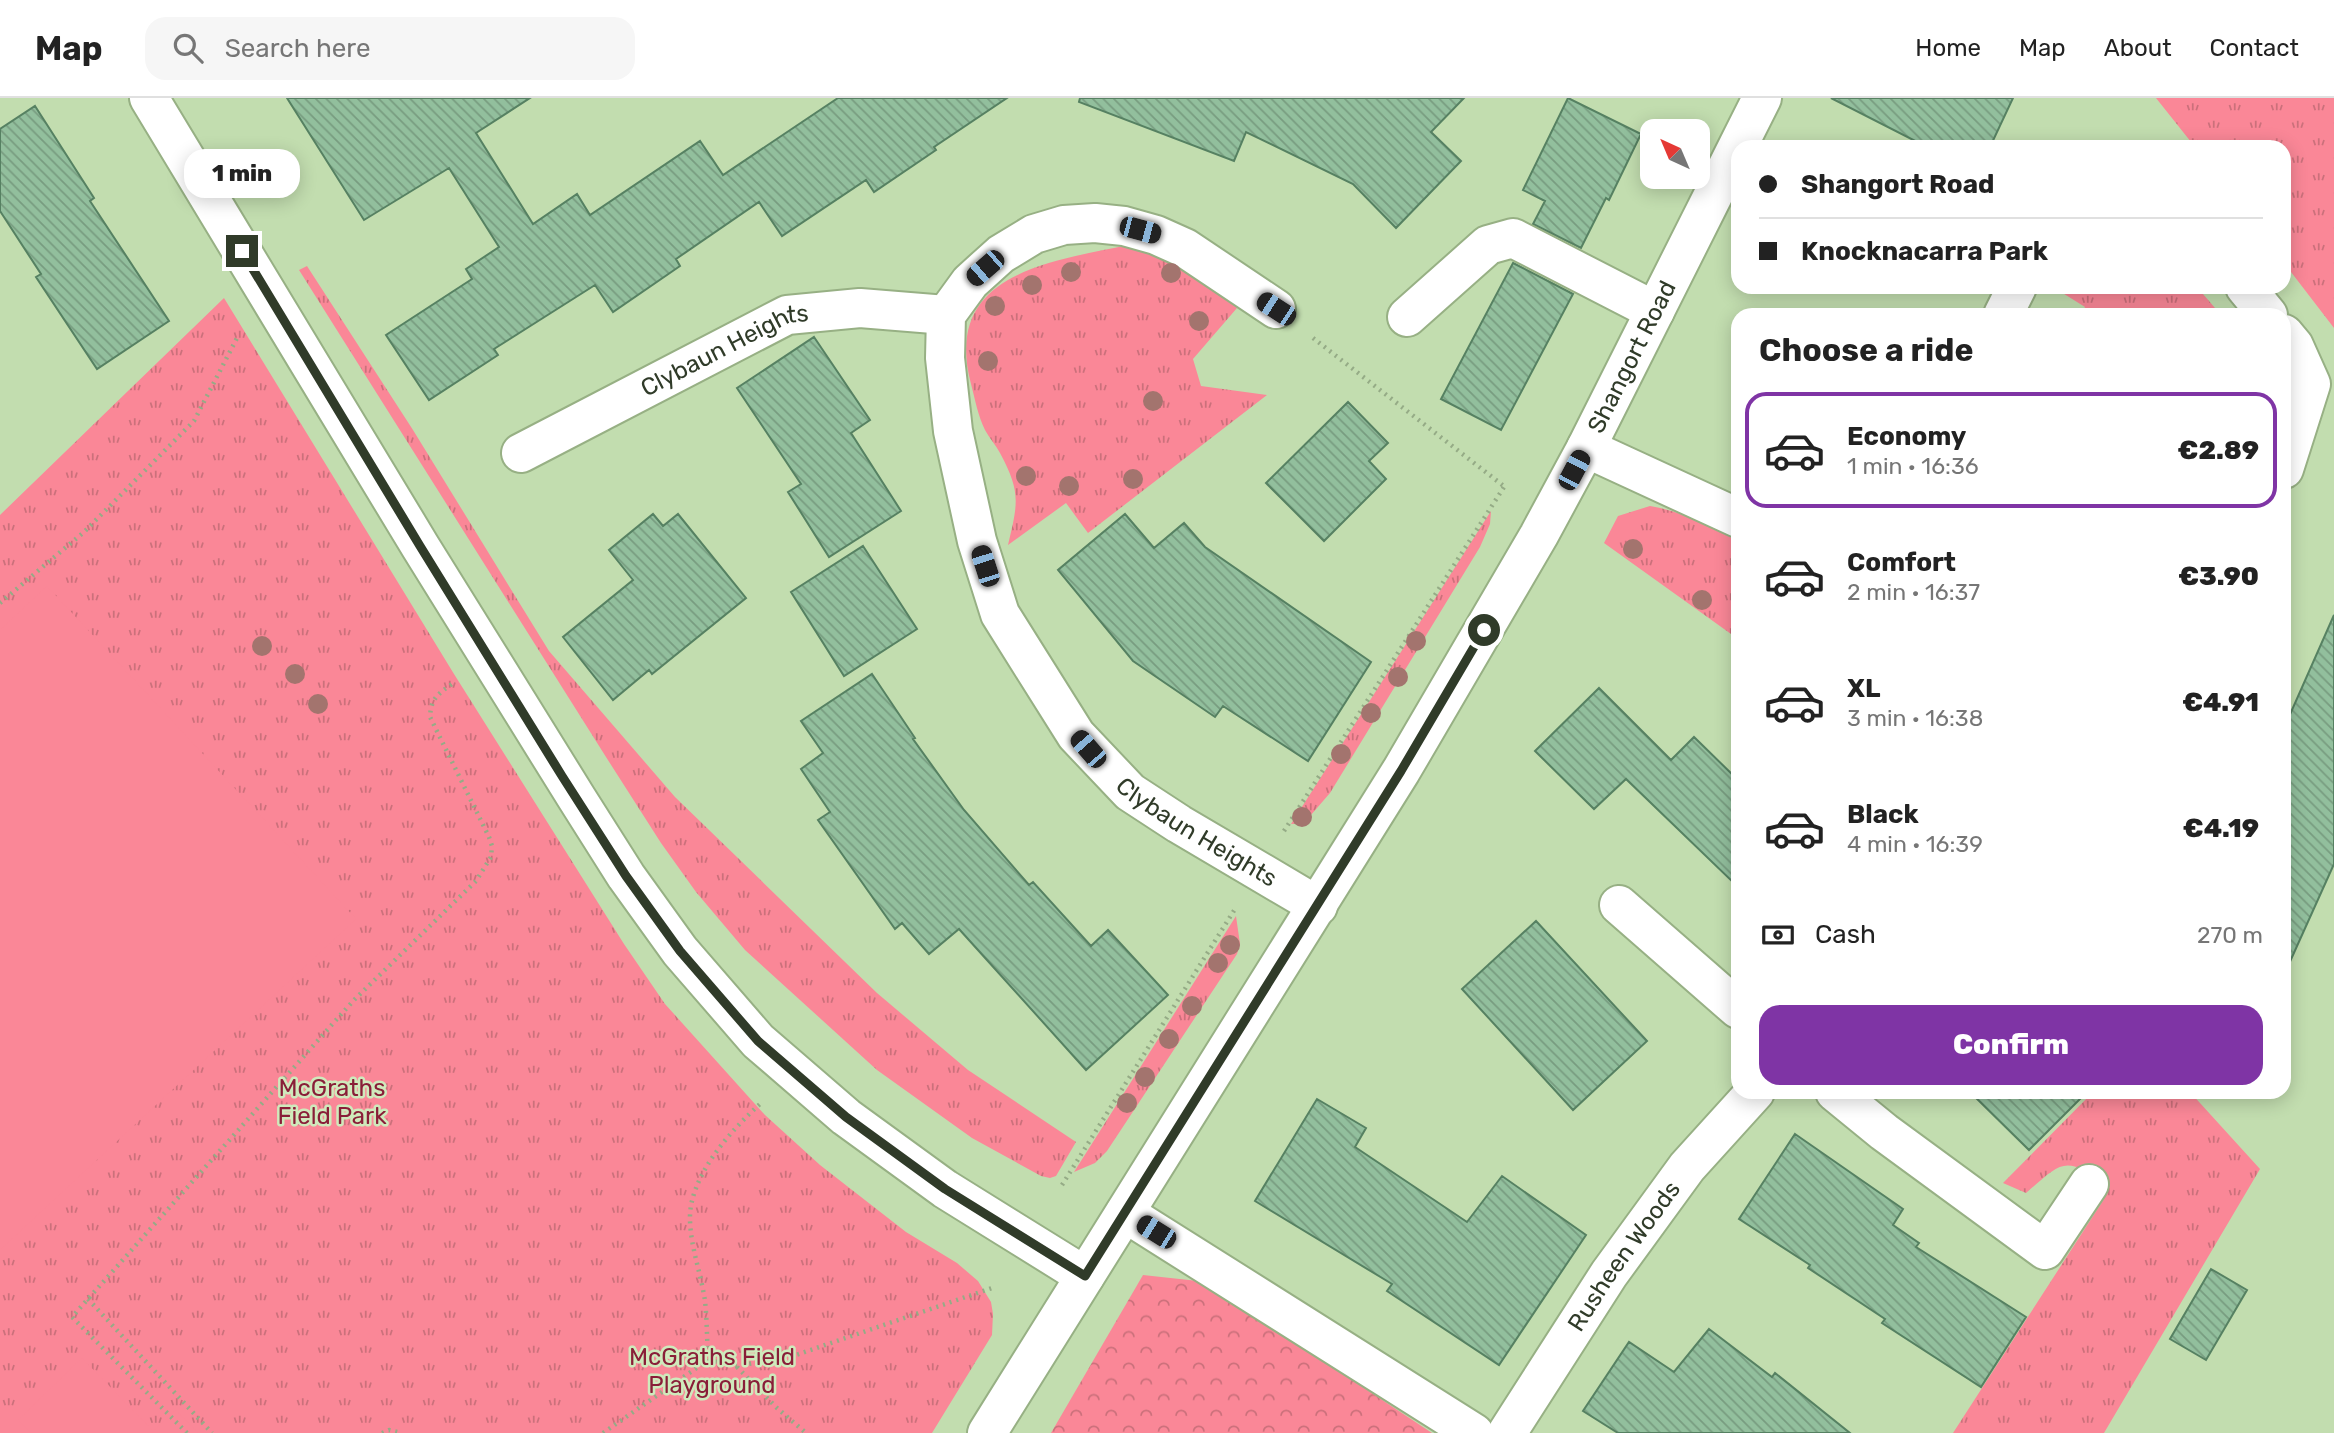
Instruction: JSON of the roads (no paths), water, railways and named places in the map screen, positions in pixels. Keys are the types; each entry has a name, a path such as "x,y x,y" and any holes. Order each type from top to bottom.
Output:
{"street":[{"path":"149,98 561,775 626,876 680,951 758,1041 846,1117 945,1189 1085,1276"},
{"name":"Shangort Road","path":"1741,140 1762,98"},
{"name":"Shangort Road","path":"987,1433 1422,736 1539,535 1586,448 1731,160"},
{"path":"946,315 970,282 1001,254 1034,233 1095,223 1124,226 1156,234 1185,248 1276,309"},
{"path":"1407,317 1488,245 1513,238 1655,311"},
{"path":"2251,294 2262,308"},
{"name":"Clybaun Heights","path":"522,453 787,315 860,308 946,315 945,358 953,431 977,541 1000,614 1076,734 1130,792 1318,906"},
{"path":"2291,342 2311,384 2291,447"},
{"path":"1586,448 1731,515"},
{"path":"1619,905 1731,1003"},
{"name":"Rusheen Woods","path":"1507,1433 1609,1274 1687,1167 1749,1099"},
{"path":"1844,1099 1884,1132 2045,1250 2089,1184"},
{"path":"1125,1213 1474,1433"}],"park label":[{"name":"McGraths Field Park","path":"332,1102"},
{"name":"McGraths Field Playground","path":"712,1371"}]}
